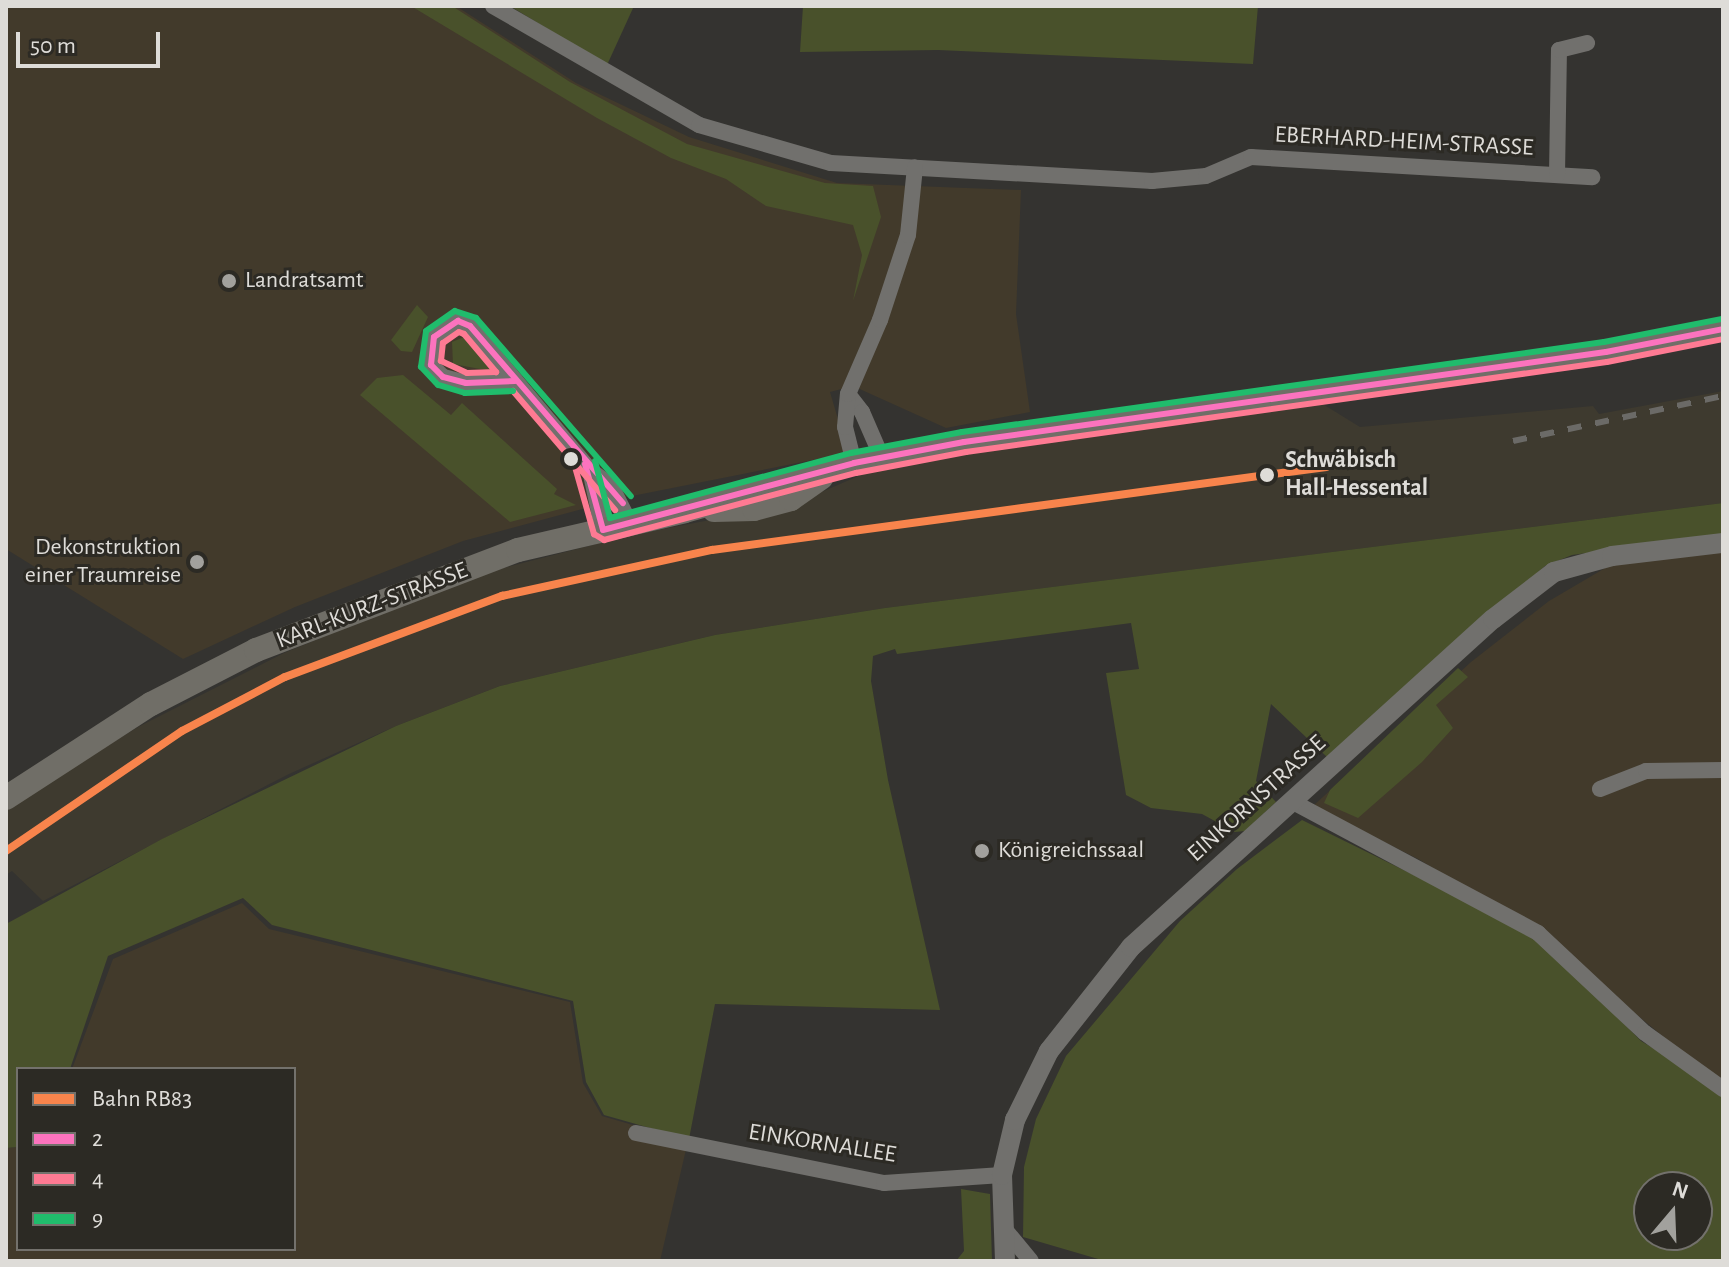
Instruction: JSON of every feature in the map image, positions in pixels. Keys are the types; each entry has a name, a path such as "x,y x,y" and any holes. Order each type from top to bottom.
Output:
{"main road":[{"name":"KARL-KURZ-STRASSE","path":"6,798 151,704 302,631 518,550 685,511 882,458 1124,416 1606,352 1723,329"}],"street":[{"name":"EBERHARD-HEIM-STRASSE","path":"493,6 699,125 831,163 1152,181 1206,176 1251,157 1592,177"},
{"name":"EBERHARD-HEIM-STRASSE","path":"1557,175 1559,50 1587,43"},
{"path":"844,467 848,394 880,320 908,235 915,167"},
{"path":"515,381 466,383 443,377 431,365 434,337 458,321 470,326 590,470 620,498 630,523"},
{"path":"848,394 862,412 882,458"},
{"path":"590,470 603,530"},
{"name":"EINKORNSTRASSE","path":"1005,1261 1002,1175 1015,1120 1059,1039 1131,947 1493,619 1554,572 1612,556 1723,543"},
{"path":"1600,789 1646,771 1723,770"},
{"path":"1293,802 1538,933 1645,1033 1723,1089"},
{"name":"EINKORNALLEE","path":"636,1133 884,1183 1002,1175"},
{"path":"1002,1226 1031,1261"}],"shaded area":[{"path":"6,6 456,6 576,83 689,137 837,183 1021,190 1016,314 1030,412 946,428 853,386 830,392 848,453 627,497 463,541 295,607 183,659 6,549"},
{"path":"1723,391 1723,503 885,608 715,635 500,686 396,726 289,774 43,901 12,871 6,875 6,809 24,796 138,727 284,653 472,576 631,535 794,504 863,474 1038,435 1313,398 1360,427 1593,406 1599,414"},
{"path":"1723,542 1723,1086 1538,933 1420,860 1313,806 1471,662 1549,601 1629,554"},
{"path":"242,903 269,929 570,1002 583,1083 602,1116 688,1141 660,1261 6,1261 6,1148 16,1147 16,1251 296,1251 296,1067 73,1067 113,959"}],"green space":[{"path":"411,6 452,6 570,82 687,144 825,183 873,186 881,217 853,301 862,255 853,225 766,206 726,179 671,158 597,118"},
{"path":"510,6 634,6 607,65"},
{"path":"803,6 1258,6 1253,64 938,50 800,52"},
{"path":"417,305 428,317 412,352 401,351 391,340"},
{"path":"464,337 473,339 493,365 491,371 453,364 452,342"},
{"path":"403,375 451,415 462,403 557,489 554,494 576,505 510,522 360,395 377,378"},
{"path":"1723,503 1723,534 1572,555 1545,566 1327,757 1271,704 1256,781 1276,802 1245,831 1235,832 1202,814 1151,808 1126,795 1106,673 1139,669 1131,623 897,654 895,649 873,656 871,681 888,780 940,1010 715,1004 689,1139 604,1115 586,1082 573,1001 272,925 243,898 108,956 71,1067 16,1067 16,1147 6,1148 6,924 162,839 396,726 500,686 715,635 885,608"},
{"path":"1458,668 1468,677 1436,705 1453,728 1422,762 1358,818 1324,803 1330,790"},
{"path":"1302,820 1501,918 1550,949 1641,1041 1723,1090 1723,1261 1105,1261 1023,1237 1024,1167 1036,1119 1066,1056 1180,921 1237,869"},
{"path":"961,1189 990,1194 992,1261 956,1261 964,1251"}],"railway":[{"path":"1513,441 1723,396"}],"rail line":[{"name":"RB83","path":"6,851 182,731 285,677 502,596 712,550 1326,467"}],"transit line":[{"name":"9","path":"513,391 465,393 438,385 421,367 426,331 455,311 476,318 631,496"},
{"name":"9","path":"595,461 610,518 851,453 962,432 1604,342 1721,319"},
{"name":"2","path":"515,381 466,383 443,377 431,365 434,337 458,321 470,326 623,503"},
{"name":"2","path":"585,464 603,530 854,463 964,442 1606,352 1723,329"},
{"name":"4","path":"459,332 464,334 496,372 467,373 441,361 443,343 459,332"},
{"name":"4","path":"575,467 594,534 604,540 856,473 966,452 1607,362 1723,339"},
{"name":"4","path":"513,391 615,510"}],"place":[{"name":"Landratsamt","path":"229,281"},
{"name":"Schwäbisch Hall-Hessental","path":"1267,475"},
{"name":"Dekonstruktion einer Traumreise","path":"197,562"},
{"name":"Königreichssaal","path":"982,851"}]}
